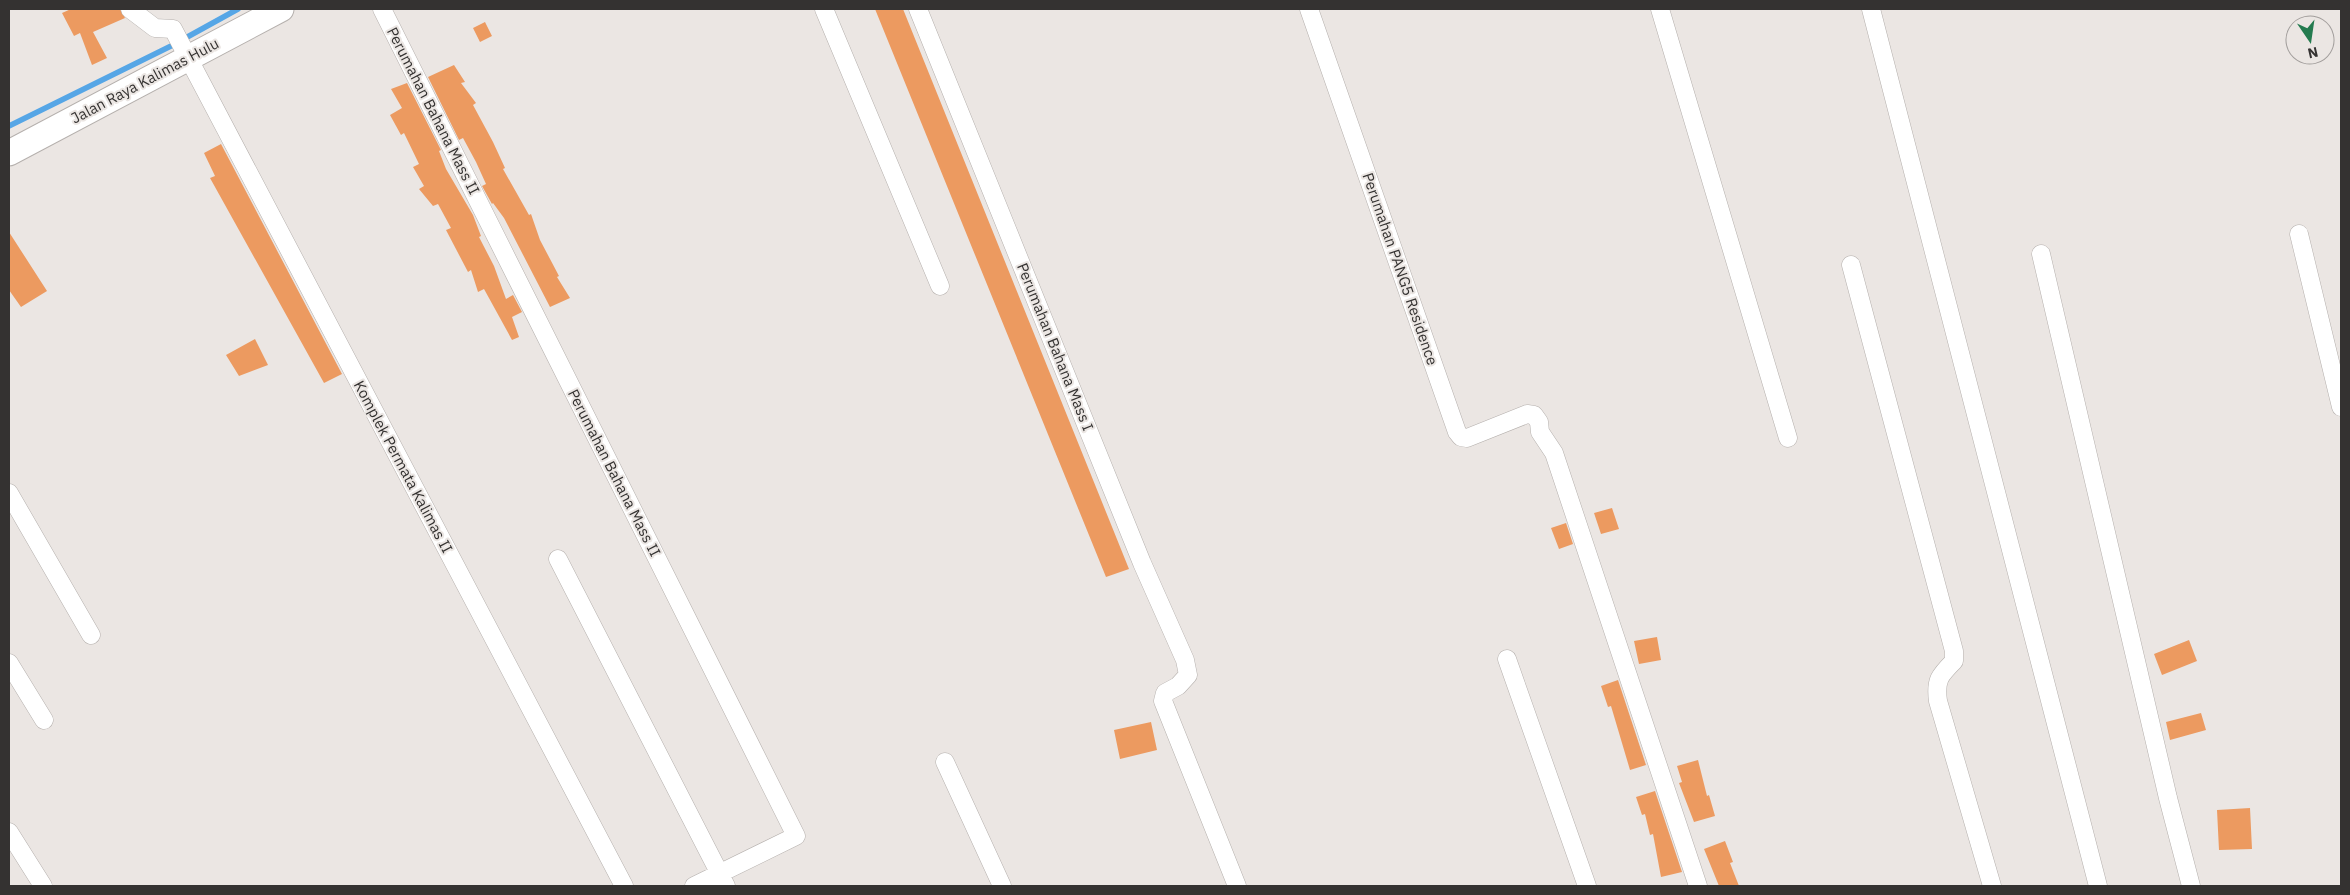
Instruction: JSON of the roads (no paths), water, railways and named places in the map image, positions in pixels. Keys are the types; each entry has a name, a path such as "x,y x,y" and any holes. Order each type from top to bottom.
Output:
{"street":[{"path":"130,9 155,28 174,29 182,48"},
{"name":"Jalan Raya Kalimas Hulu","path":"9,153 182,48 281,9"},
{"name":"Perumahan Bahana Mass II","path":"382,9 796,836 723,880 694,886"},
{"path":"824,9 940,286"},
{"name":"Perumahan Bahana Mass I","path":"918,9 1142,562 1185,660 1189,672 1182,684 1162,695 1163,701 1237,886"},
{"name":"Perumahan PANG5 Residence","path":"1309,9 1456,432 1461,437 1467,438 1527,414 1534,415 1539,422 1540,432 1554,453 1698,886"},
{"path":"1660,9 1788,438"},
{"path":"1871,9 2098,886"},
{"name":"Komplek Permata Kalimas II","path":"182,48 624,886"},
{"path":"2299,234 2341,407"},
{"path":"2041,254 2168,798 2191,886"},
{"path":"1851,265 1954,651 1954,661 1940,675 1936,688 1938,701 1992,886"},
{"path":"9,493 91,635"},
{"path":"558,559 723,880"},
{"path":"1507,659 1587,886"},
{"path":"9,663 44,720"},
{"path":"945,762 1002,886"},
{"path":"9,832 43,886"}],"waterway":[{"path":"9,126 171,46 238,9"}]}
